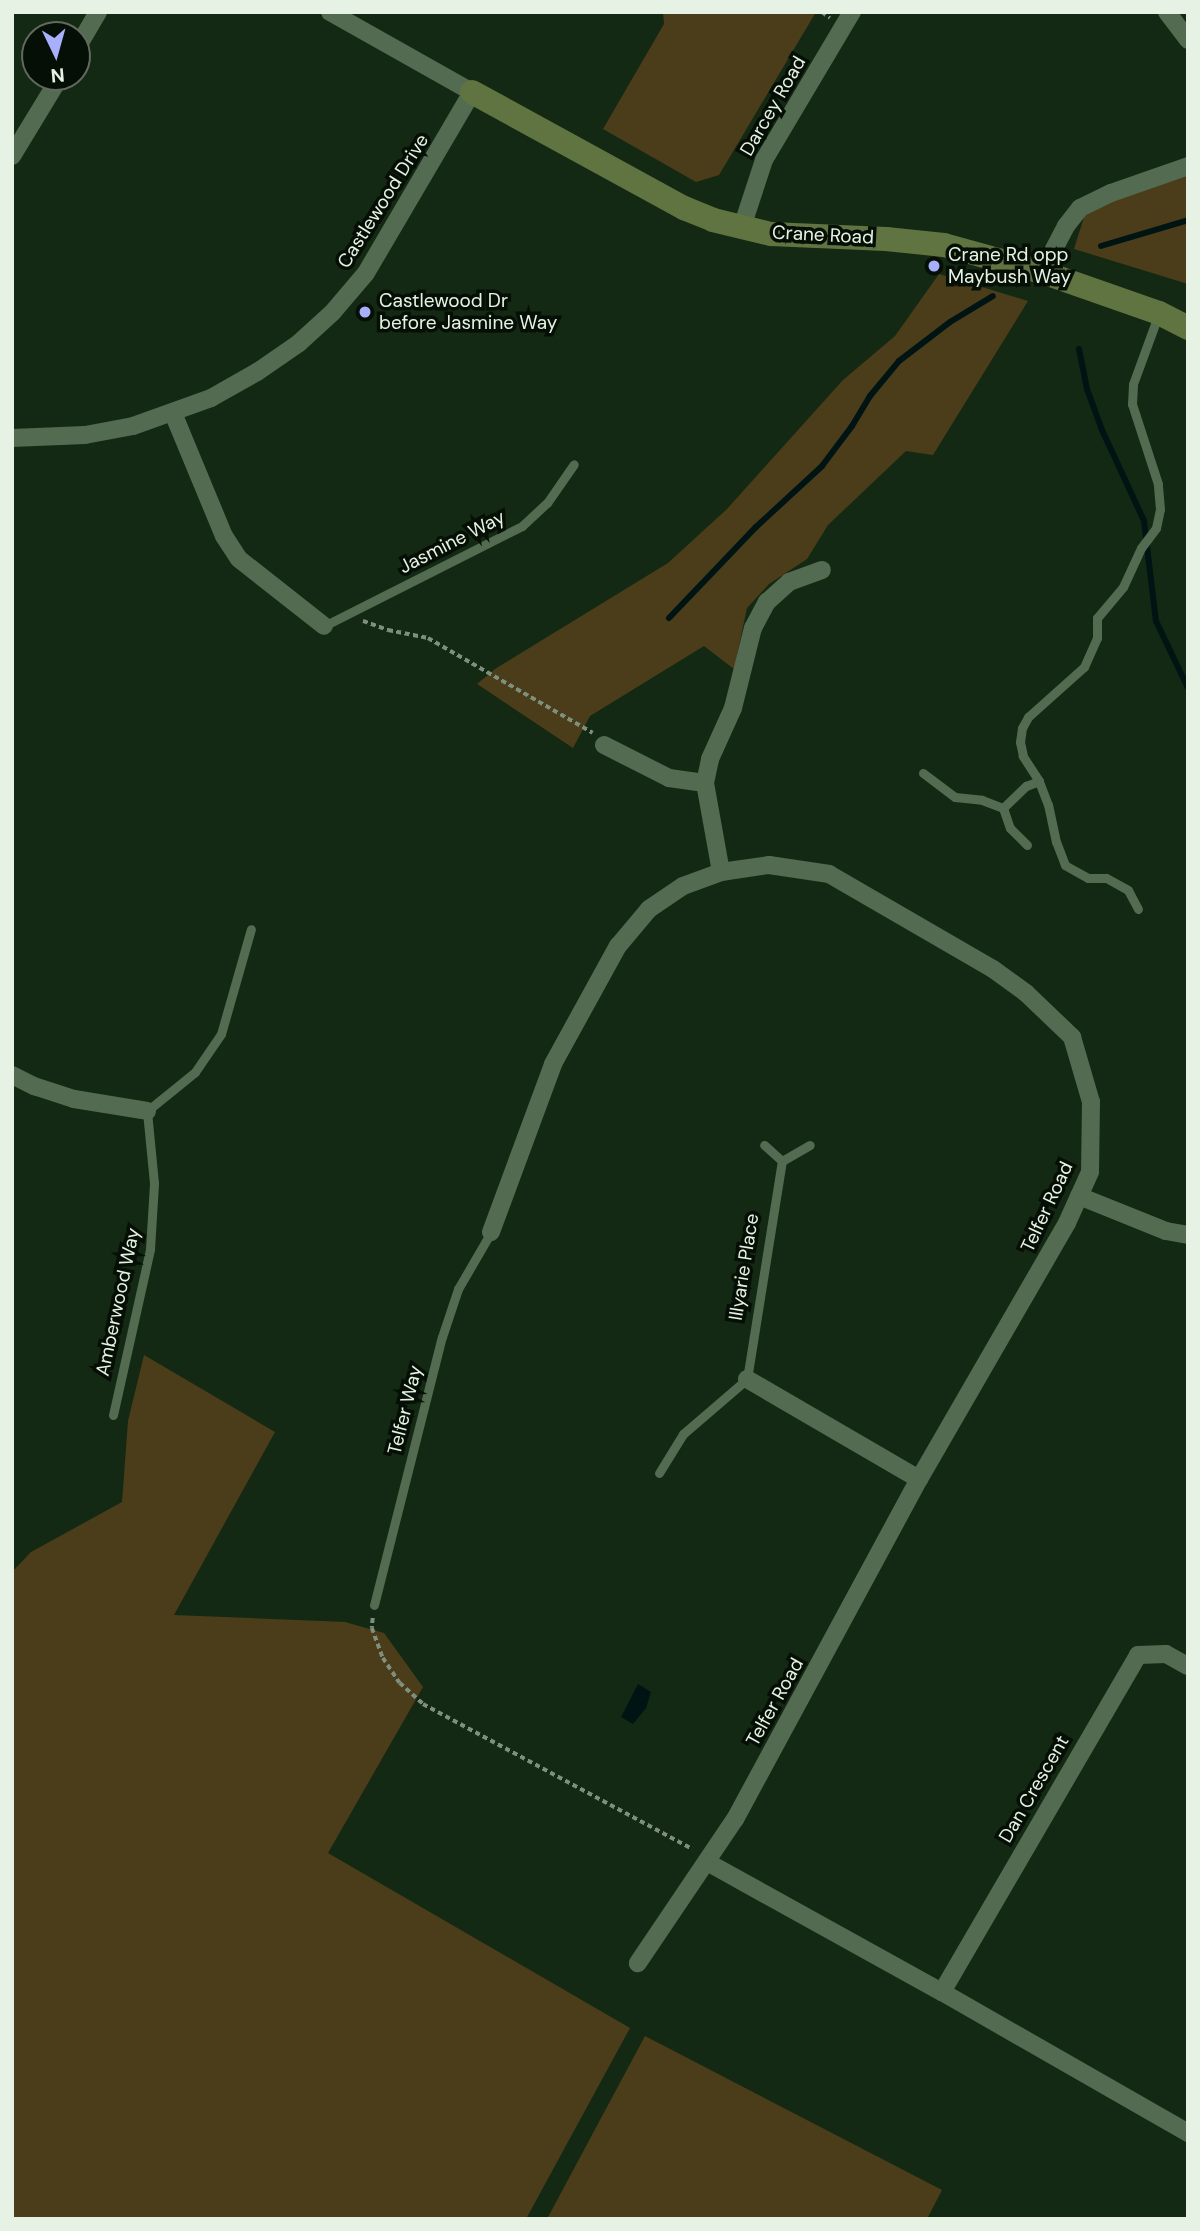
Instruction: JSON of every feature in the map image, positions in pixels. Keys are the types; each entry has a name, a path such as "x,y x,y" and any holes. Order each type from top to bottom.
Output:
{"street":[{"name":"Crane Road","path":"330,12 684,208 771,234 886,239 944,245 1042,272 1159,313 1188,328"},
{"name":"Darcey Road","path":"742,227 764,159 852,12"},
{"path":"1167,12 1188,40"},
{"path":"12,156 51,91"},
{"name":"Castlewood Drive","path":"12,438 85,435 133,426 173,414 257,372 299,343 332,313 366,273 389,238 472,92"},
{"path":"1042,272 1066,226 1080,208 1111,193 1188,166"},
{"path":"173,414 224,536 239,559 324,626"},
{"path":"721,872 705,783 710,759 733,708 753,628 767,602 789,582 821,570"},
{"path":"604,745 669,778 705,783"},
{"name":"Telfer Road","path":"491,1232 553,1064 618,946 649,909 683,887 721,872 769,865 829,874 993,969 1026,993 1072,1037 1091,1102 1090,1172 1079,1196 983,1371 919,1479 742,1807 638,1963"},
{"path":"12,1075 34,1086 74,1098 147,1111"},
{"path":"1079,1196 1166,1231 1188,1235"},
{"path":"747,1379 919,1479"},
{"name":"Dan Crescent","path":"942,1992 1138,1655 1166,1654 1188,1666"},
{"path":"706,1862 942,1992 1188,2133"}],"lane":[{"path":"1138,909 1128,890 1106,878 1088,878 1065,865 1039,781 1023,756 1022,728 1028,717 1084,667 1097,638 1097,618 1123,587 1141,548 1156,528 1160,509 1158,484 1132,404 1133,384 1159,313"},
{"name":"Jasmine Way","path":"324,626 522,526 547,503 575,464"},
{"path":"923,773 956,797 982,800 1003,808 1010,828 1027,845"},
{"path":"1003,808 1026,786 1039,781"},
{"path":"147,1111 188,1078 209,1056 232,1004 251,929"},
{"name":"Amberwood Way","path":"113,1415 150,1249 154,1183 147,1111"},
{"path":"764,1145 782,1161 810,1145"},
{"name":"Illyarie Place","path":"747,1379 782,1161"},
{"name":"Telfer Way","path":"374,1605 442,1337 458,1289 491,1232"},
{"path":"659,1473 683,1434 747,1379"}],"path":[{"path":"356,611 364,622 428,638 593,733 604,745"},
{"path":"374,1605 372,1628 383,1658 400,1683 423,1703 686,1844 706,1862"}],"shaded area":[{"path":"663,12 816,12 719,175 696,182 603,129 664,24"},
{"path":"1188,169 1188,284 1074,249 1085,214"},
{"path":"939,274 1028,301 933,455 906,451 828,525 807,559 769,584 747,608 734,669 704,646 590,716 573,748 477,684 495,669 668,563 727,509 843,380 895,336"},
{"path":"144,1355 275,1432 174,1615 345,1622 384,1633 423,1687 328,1853 630,2028 526,2219 12,2219 12,1572 31,1552 122,1502 128,1421"},
{"path":"638,1684 651,1692 646,1708 633,1724 621,1717"},
{"path":"645,2036 942,2190 927,2219 547,2219"}],"waterway":[{"path":"1101,246 1188,220"},
{"path":"669,618 756,527 822,466 852,426 870,396 899,361 950,322 993,296"},
{"path":"1079,349 1087,389 1102,430 1144,521 1156,621 1188,688"}],"place":[{"name":"Crane Rd opp Maybush Way","path":"934,266"},
{"name":"Castlewood Dr before Jasmine Way","path":"365,312"}]}
